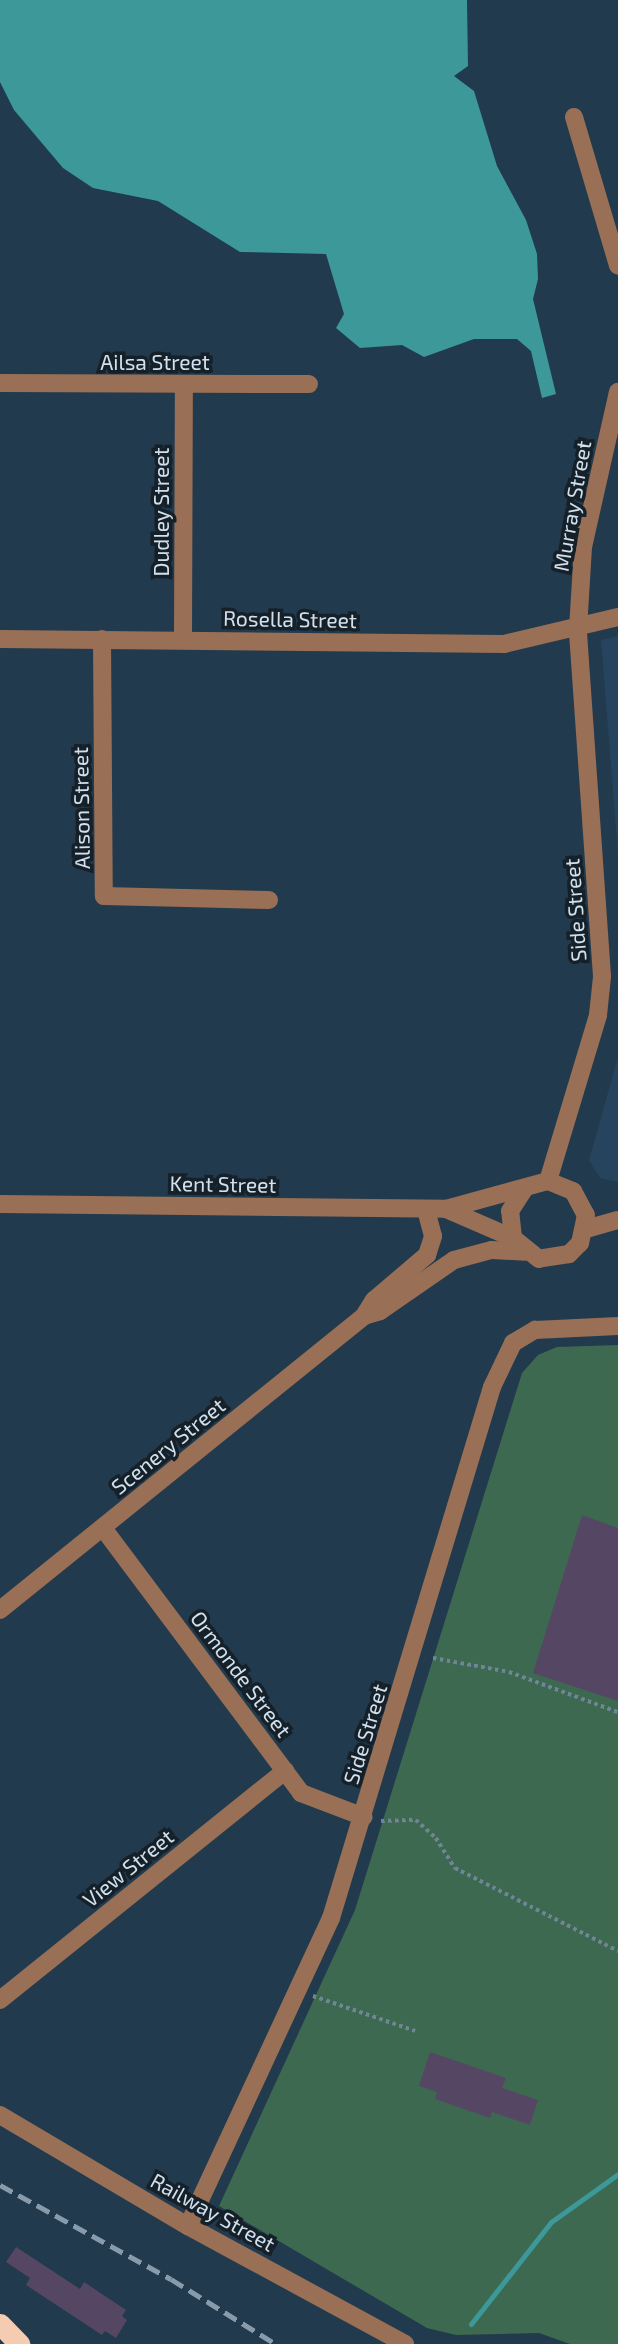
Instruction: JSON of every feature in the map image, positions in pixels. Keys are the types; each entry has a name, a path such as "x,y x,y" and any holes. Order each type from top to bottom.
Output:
{"highway":[{"path":"0,2324 19,2344"}],"street":[{"path":"575,117 618,266"},
{"name":"Ailsa Street","path":"0,383 309,384"},
{"name":"Dudley Street","path":"183,640 184,385"},
{"name":"Murray Street","path":"578,629 583,547 618,393"},
{"name":"Rosella Street","path":"0,639 504,644 578,629 618,617"},
{"name":"Side Street","path":"548,1181 598,1015 602,976 578,629"},
{"name":"Alison Street","path":"102,639 104,895 269,900"},
{"path":"548,1181 573,1191 586,1215 586,1229 580,1243 561,1256 539,1258 525,1252 513,1238 510,1211 525,1188 548,1181"},
{"name":"Kent Street","path":"0,1204 446,1209 525,1188"},
{"name":"Scenery Street","path":"0,1610 364,1316 374,1300 427,1255 433,1236 426,1209"},
{"name":"Kent Street","path":"446,1209 513,1238"},
{"path":"586,1229 618,1220"},
{"name":"Scenery Street","path":"364,1316 380,1311 454,1260 492,1250 525,1252"},
{"name":"Side Street","path":"188,2226 331,1918 364,1817 492,1387 513,1343 535,1330 618,1326"},
{"name":"Ormonde Street","path":"103,1528 301,1793 364,1817"},
{"name":"View Street","path":"0,2000 285,1772"},
{"name":"Railway Street","path":"0,2115 188,2226 405,2344"}],"path":[{"path":"433,1658 509,1672 618,1712"},
{"path":"364,1817 391,1824 416,1820 455,1868 500,1895 618,1951"},
{"path":"298,1991 415,2031"}],"shaded area":[{"path":"0,0 467,0 468,66 454,76 474,91 497,166 526,220 537,254 538,279 533,299 556,394 542,398 531,351 517,339 474,339 424,357 402,345 360,348 336,328 344,314 326,254 240,252 158,201 93,188 63,168 14,110 0,82"},
{"path":"618,636 618,854 601,640"},
{"path":"618,1057 618,1182 600,1178 589,1160"},
{"path":"618,1345 618,2344 570,2344 539,2333 456,2335 427,2328 219,2206 355,1910 522,1373 538,1355 557,1347"}],"building":[{"path":"582,1515 618,1528 618,1701 533,1673"},
{"path":"430,2052 506,2078 502,2088 538,2100 530,2125 492,2112 490,2118 435,2099 437,2092 419,2086"},
{"path":"16,2247 80,2289 84,2282 126,2310 122,2316 127,2320 116,2338 105,2331 102,2335 26,2285 30,2278 6,2262"}],"waterway":[{"path":"471,2324 551,2222 618,2174"}],"railway":[{"path":"0,2185 171,2279 276,2344"}]}
